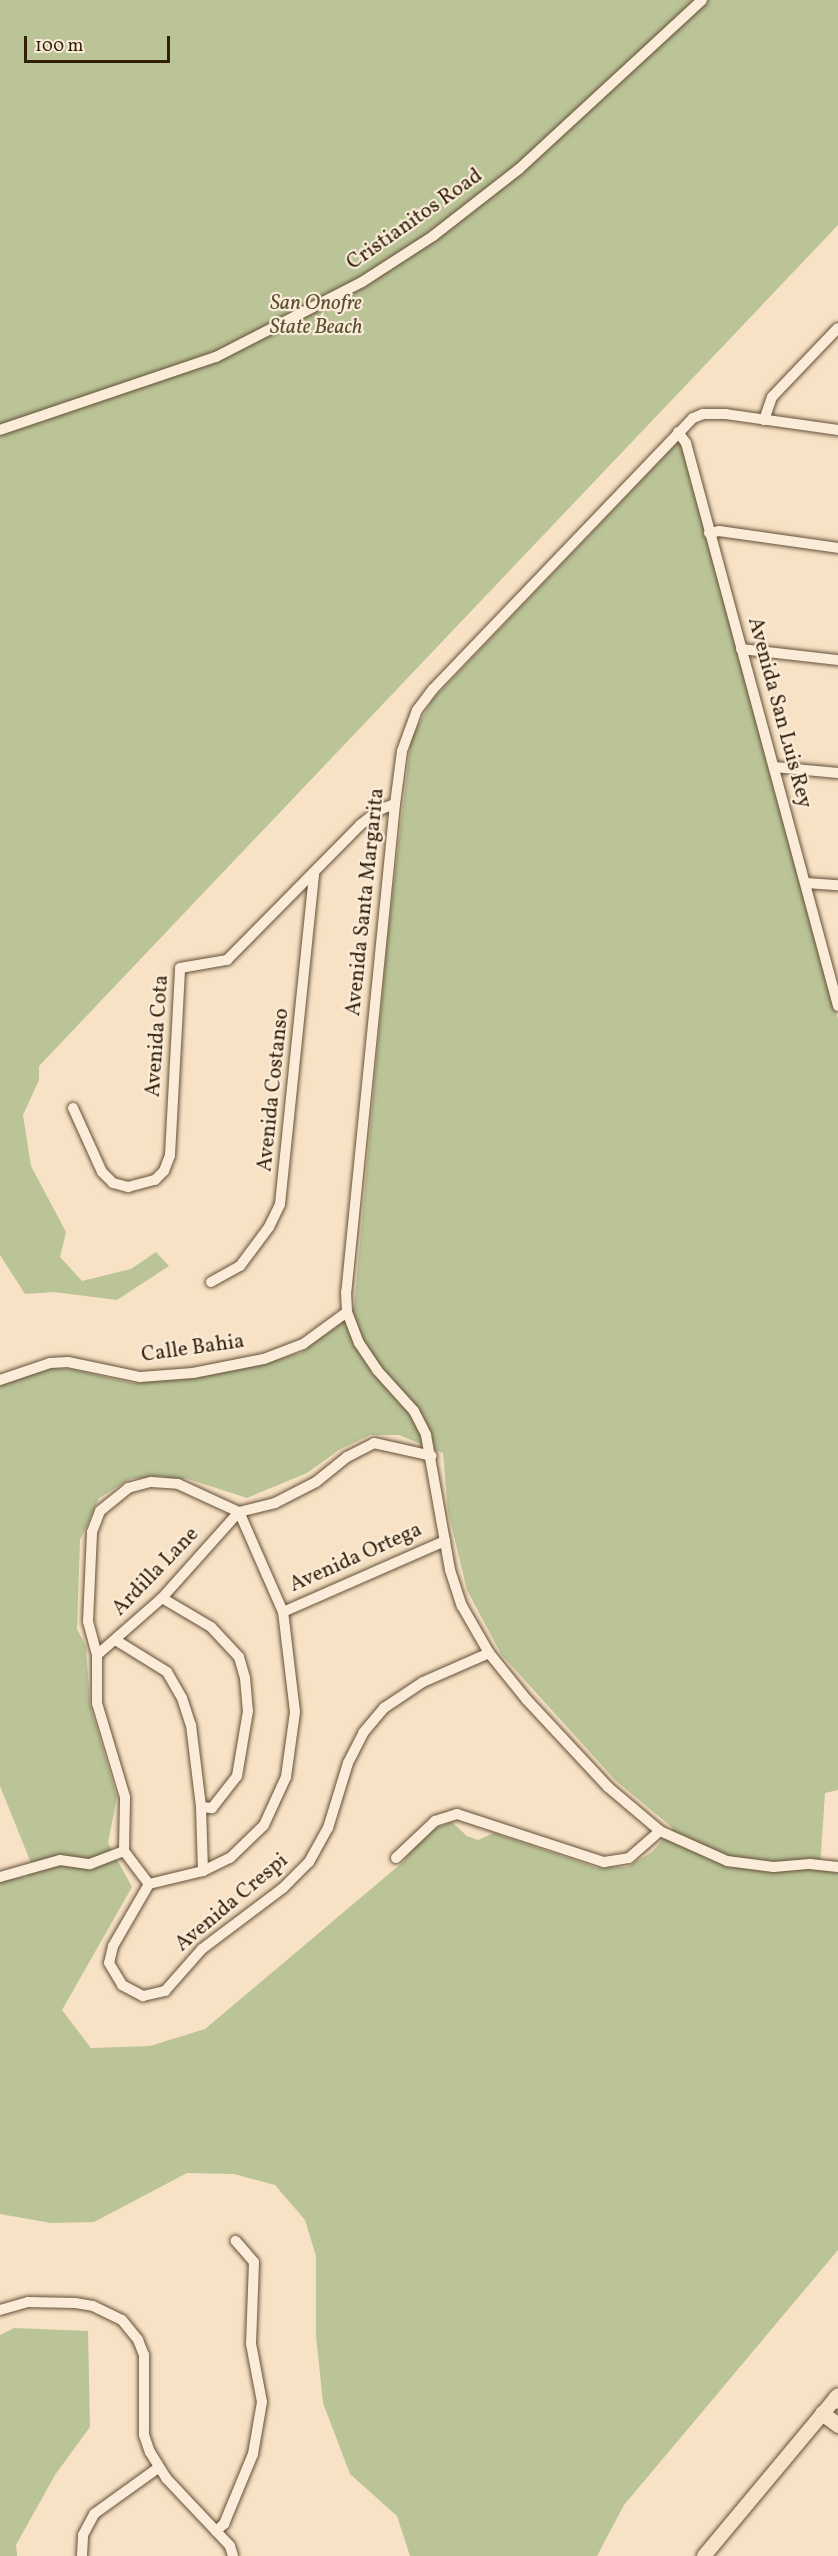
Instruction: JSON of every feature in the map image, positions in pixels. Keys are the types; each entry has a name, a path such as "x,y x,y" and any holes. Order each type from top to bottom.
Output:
{"highway":[{"path":"822,2413 838,2425"}],"main road":[{"path":"704,2556 822,2413 837,2398"}],"street":[{"name":"Cristianitos Road","path":"0,430 216,357 362,282 433,236 519,169 702,0"},
{"path":"764,420 772,397 838,328"},
{"name":"Avenida Santa Margarita","path":"838,430 703,414 678,432 433,689 407,732 395,804 347,1312 359,1342 376,1370 414,1411 432,1456 445,1541 462,1606 489,1653 526,1699 608,1787 660,1831 727,1861 774,1868 817,1864 838,1867"},
{"name":"Avenida San Luis Rey","path":"678,432 686,443 838,1003"},
{"path":"709,533 719,531 838,548"},
{"path":"741,649 838,660"},
{"path":"774,767 838,773"},
{"name":"Avenida Cota","path":"73,1108 102,1172 113,1182 141,1186 164,1171 170,1155 180,968 189,964 215,965 227,960 360,825 379,810 395,804"},
{"name":"Avenida Costanso","path":"212,1282 240,1266 269,1227 280,1204 314,874"},
{"path":"806,883 838,885"},
{"name":"Calle Bahia","path":"0,1380 50,1363 68,1362 140,1377 193,1373 264,1359 303,1344 347,1312"},
{"path":"239,1512 283,1612 295,1712 286,1777 264,1825 230,1858 203,1871 149,1884 124,1851 125,1797 97,1703 97,1655 88,1621 91,1539 95,1523 106,1504 128,1488 151,1482 178,1484 239,1512 276,1503 316,1482 347,1457 374,1443 432,1456"},
{"name":"Ardilla Lane","path":"97,1655 117,1641 162,1598 239,1512"},
{"name":"Avenida Ortega","path":"283,1612 445,1541"},
{"path":"162,1598 211,1627 239,1657 245,1678 248,1711 237,1776 212,1808 201,1807"},
{"path":"117,1641 168,1672 182,1698 191,1725 201,1807 203,1871"},
{"name":"Avenida Crespi","path":"149,1884 113,1946 110,1963 122,1985 143,1996 165,1991 202,1948 283,1888 309,1862 328,1828 348,1763 363,1733 384,1708 423,1682 489,1653"},
{"path":"396,1858 435,1821 457,1814 604,1862 629,1858 660,1831"},
{"path":"0,1877 60,1860 90,1864 124,1851"},
{"path":"216,2531 224,2524 253,2454 262,2402 251,2344 254,2262 236,2241"},
{"path":"0,2310 28,2302 75,2303 93,2306 122,2320 138,2340 144,2355 144,2435 158,2468 216,2531 233,2556"},
{"path":"82,2556 83,2535 94,2514 158,2468"}],"green space":[{"name":"San Onofre State Beach","path":"0,0 838,0 838,225 39,1066 39,1080 23,1115 31,1166 66,1232 60,1257 82,1281 131,1269 156,1252 169,1266 117,1300 54,1292 25,1294 0,1255"},
{"path":"680,440 838,1019 838,1790 825,1793 820,1868 838,1873 838,2250 624,2505 597,2556 410,2556 397,2516 350,2474 323,2403 316,2336 316,2256 305,2220 275,2185 234,2174 187,2173 94,2222 51,2223 0,2214 0,1880 27,1877 31,1863 0,1786 0,1385 44,1368 70,1369 133,1383 237,1370 301,1353 354,1308 388,933 411,739 432,700","holes":["370,1435 399,1435 443,1453 448,1511 467,1590 501,1654 616,1781 673,1828 652,1852 627,1867 597,1868 494,1833 478,1840 467,1836 452,1822 426,1832 403,1862 205,2029 150,2046 91,2048 62,2010 132,1887 108,1843 117,1797 90,1705 86,1646 77,1629 80,1540 99,1498 130,1479 162,1476 179,1481 185,1478 247,1498 307,1473 339,1450"]},
{"path":"14,2328 88,2331 90,2427 55,2475 16,2545 17,2556 0,2556 0,2335"}]}
